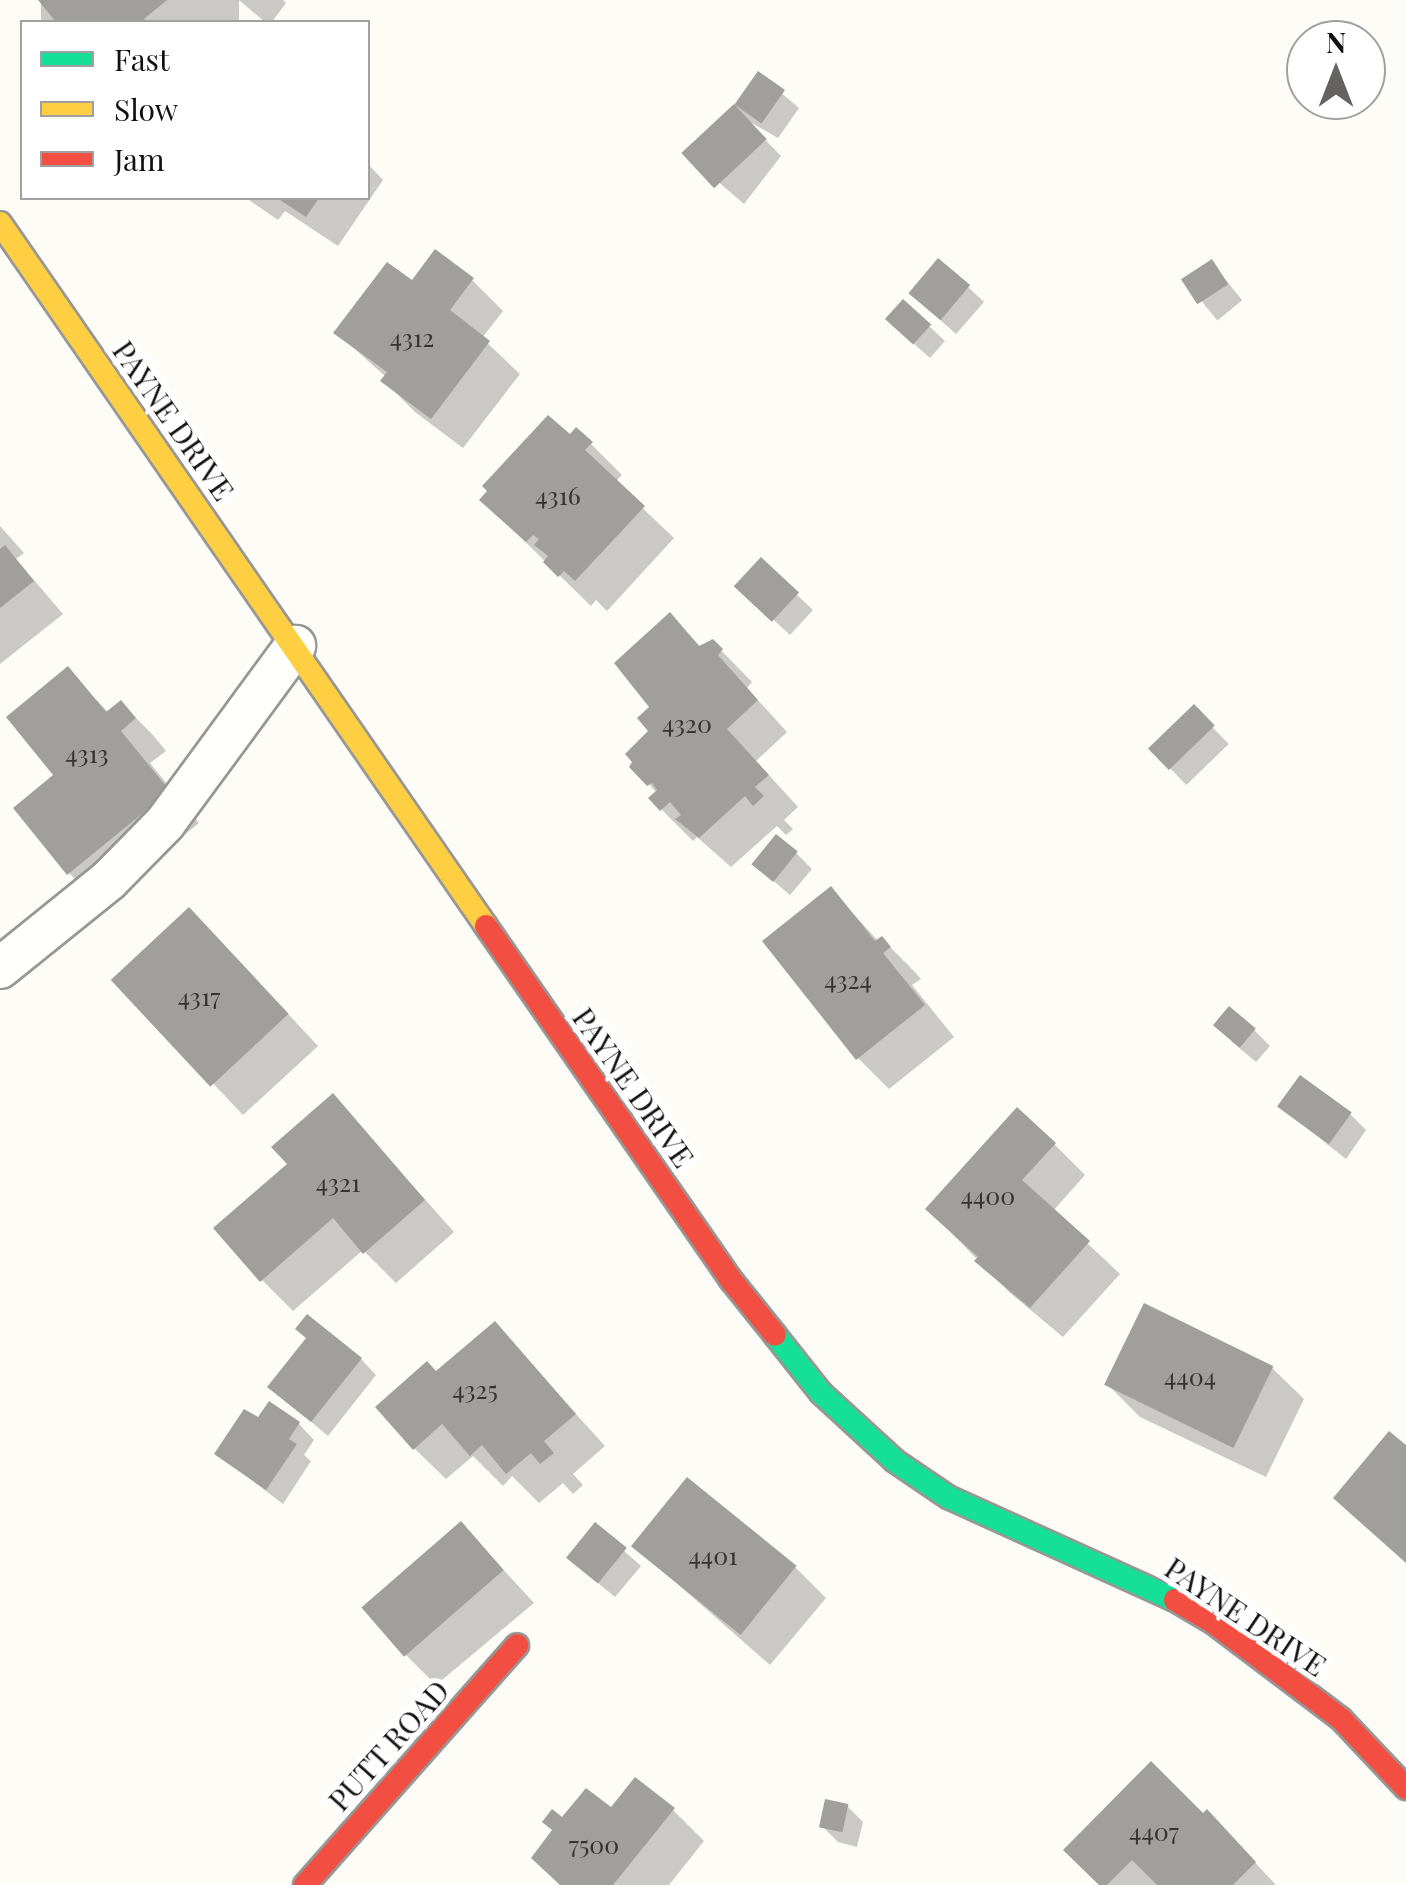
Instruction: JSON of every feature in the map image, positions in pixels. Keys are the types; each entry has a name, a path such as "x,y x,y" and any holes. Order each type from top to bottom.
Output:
{"street":[{"name":"PAYNE DRIVE","path":"0,223 731,1280 821,1393 895,1461 948,1497 1150,1585 1242,1643 1340,1718 1406,1788"},
{"name":"PUTT ROAD","path":"304,1885 517,1645"}],"lane":[{"path":"0,968 110,880 165,823 295,646"}],"building":[{"path":"38,0 167,0 145,20 54,20"},
{"path":"758,71 785,90 762,124 734,105"},
{"path":"734,104 767,139 714,188 681,153"},
{"path":"280,200 318,200 306,217"},
{"path":"435,249 474,278 450,310 490,341 431,419 380,381 387,372 333,333 387,262 412,280"},
{"path":"938,258 970,285 941,320 908,293"},
{"path":"1212,259 1228,284 1197,304 1181,279"},
{"path":"903,299 931,324 913,344 885,319"},
{"path":"548,415 570,434 576,427 593,442 585,450 645,506 575,581 564,571 558,577 543,562 548,556 534,545 539,539 533,535 526,542 479,500 487,491 482,486"},
{"path":"5,545 34,581 0,608 0,549"},
{"path":"761,557 799,592 772,622 734,586"},
{"path":"670,612 699,646 713,639 723,649 718,655 758,700 727,729 769,775 755,787 764,796 753,806 745,796 699,838 675,819 681,815 670,802 660,811 648,798 657,790 652,783 647,786 629,767 632,762 625,754 648,731 637,718 649,707 614,663"},
{"path":"68,666 106,712 121,700 136,718 121,731 170,791 67,875 13,808 53,775 6,717"},
{"path":"1194,704 1215,726 1169,770 1148,748"},
{"path":"776,834 798,852 773,882 751,864"},
{"path":"831,886 875,941 882,936 891,947 883,953 925,1005 856,1060 762,941"},
{"path":"189,907 289,1014 210,1087 111,980"},
{"path":"1229,1006 1256,1028 1240,1048 1213,1025"},
{"path":"1300,1075 1352,1113 1329,1144 1277,1107"},
{"path":"333,1093 425,1200 363,1254 333,1218 260,1282 213,1228 287,1164 271,1147"},
{"path":"1017,1107 1056,1143 1022,1180 1090,1241 1030,1308 974,1261 978,1257 925,1209"},
{"path":"1144,1303 1273,1366 1234,1448 1104,1385"},
{"path":"307,1314 362,1358 311,1422 267,1387 306,1338 295,1329"},
{"path":"495,1321 576,1414 544,1441 554,1453 540,1464 531,1453 506,1474 482,1445 470,1456 442,1424 413,1450 375,1407 427,1361 436,1371"},
{"path":"269,1401 300,1422 289,1439 297,1444 266,1490 214,1454 244,1409 258,1417"},
{"path":"1389,1431 1406,1445 1406,1563 1333,1498"},
{"path":"687,1477 797,1566 741,1635 631,1546"},
{"path":"461,1521 504,1570 404,1657 361,1608"},
{"path":"595,1522 627,1548 598,1584 566,1558"},
{"path":"1151,1761 1203,1813 1207,1809 1256,1862 1233,1885 1157,1885 1132,1860 1107,1885 1099,1885 1063,1850"},
{"path":"635,1777 675,1808 613,1885 560,1885 531,1858 552,1830 542,1822 552,1809 562,1817 586,1788 611,1807"},
{"path":"825,1799 848,1804 842,1832 819,1827"}],"traffic: fast":[{"path":"775,1335 821,1393 895,1461 948,1497 1175,1600"}],"traffic: slow":[{"path":"0,223 486,926"}],"traffic: jam":[{"path":"486,926 731,1280 775,1335"},
{"path":"1175,1600 1214,1623 1341,1719 1406,1788"},
{"path":"305,1885 517,1645"}]}
